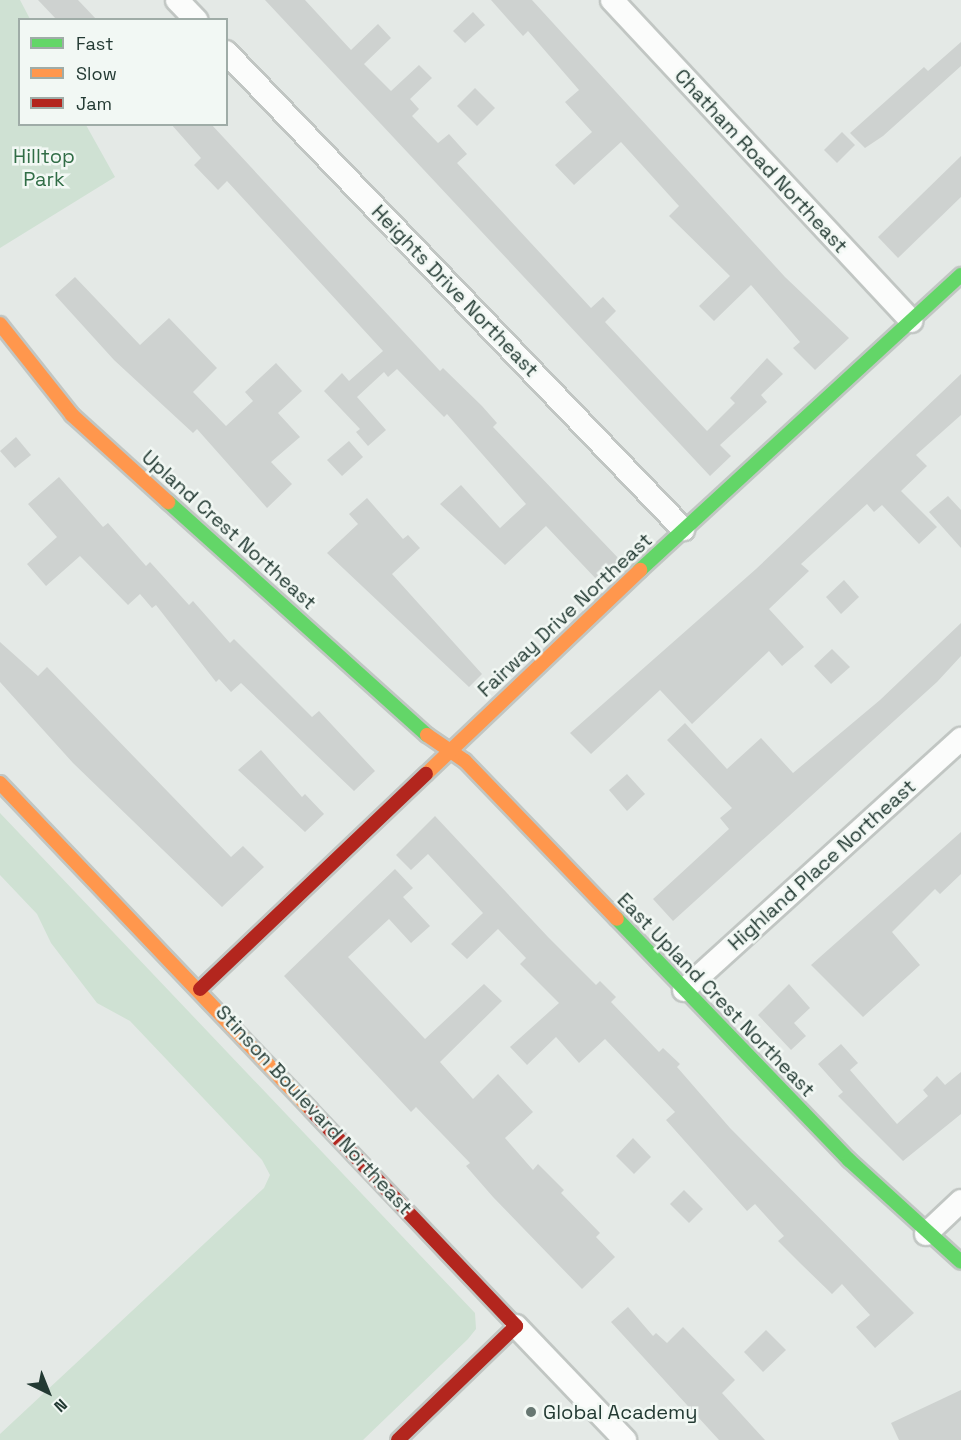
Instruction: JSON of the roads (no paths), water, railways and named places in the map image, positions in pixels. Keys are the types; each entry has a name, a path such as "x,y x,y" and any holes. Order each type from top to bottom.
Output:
{"street":[{"path":"177,0 194,18"},
{"name":"Chatham Road Northeast","path":"612,0 911,321"},
{"name":"Heights Drive Northeast","path":"228,54 683,530"},
{"name":"Fairway Drive Northeast","path":"200,989 683,530 961,274"},
{"name":"Upland Crest Northeast","path":"0,324 72,415 447,753"},
{"name":"Highland Place Northeast","path":"684,990 961,739"},
{"name":"East Upland Crest Northeast","path":"447,753 465,761 684,990 926,1234 961,1262"},
{"name":"Stinson Boulevard Northeast","path":"0,783 200,989 625,1440"},
{"path":"926,1234 961,1201"},
{"path":"398,1440 516,1326"}],"place":[{"name":"Global Academy","path":"531,1412"}],"park label":[{"name":"Hilltop Park","path":"44,168"}]}
